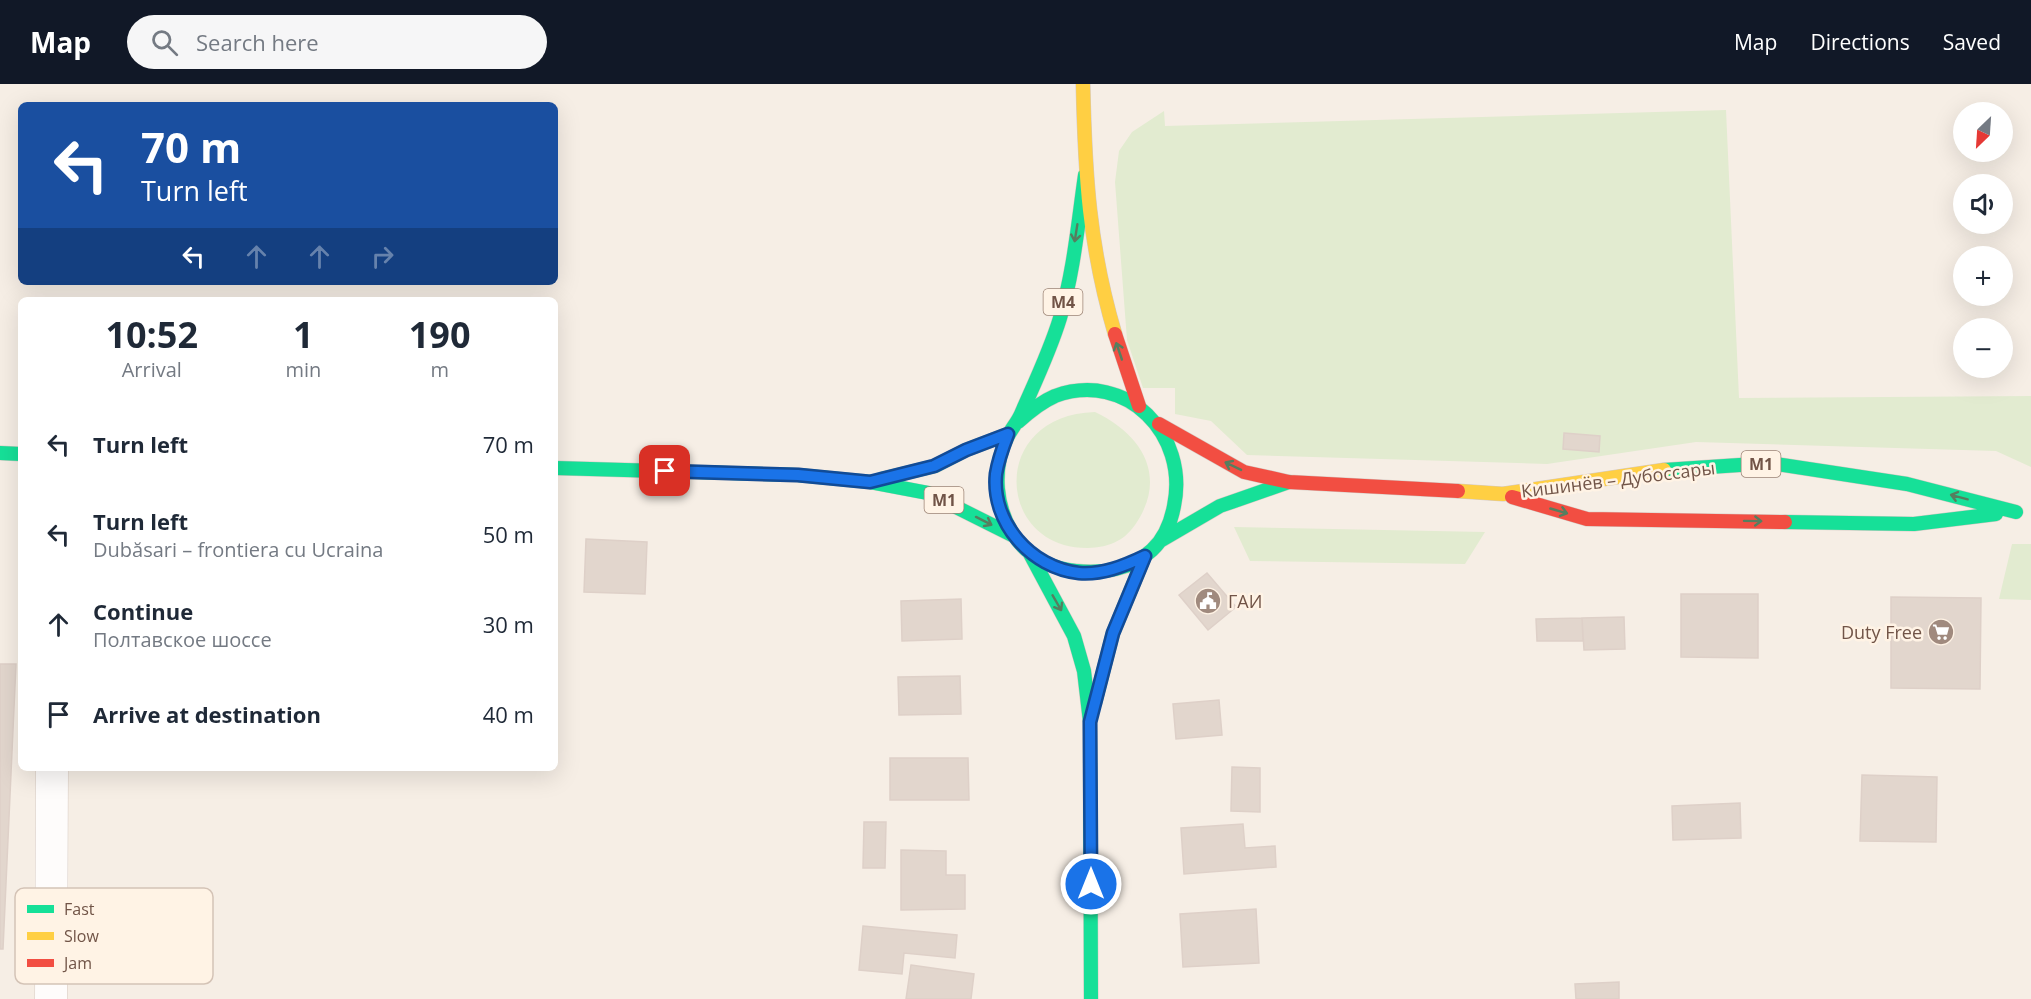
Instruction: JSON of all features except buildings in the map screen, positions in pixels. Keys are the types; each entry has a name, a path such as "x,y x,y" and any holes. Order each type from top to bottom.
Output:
{"highway":[{"name":"M4","path":"1083,84 1085,175 1100,277 1117,344 1139,406"},
{"name":"M4","path":"1018,422 1060,316 1085,175"},
{"path":"1090,722 1113,633 1145,556 1160,541 1178,499 1179,472 1173,447 1159,424 1139,406 1115,394 1089,390 1063,394 1038,404 1008,434 996,475 999,504 1012,535 1029,552 1052,566 1079,573 1106,572 1145,556"},
{"name":"Кишинёв – Дубоссары","path":"1159,424 1245,472 1289,482 1503,494 1676,468 1770,463 1907,484 2016,512"},
{"name":"M1","path":"870,482 934,466 966,450 1008,434"},
{"path":"0,453 18,454"},
{"name":"M1","path":"558,468 798,475 870,482 928,493 1012,535"},
{"name":"Кишинёв – Дубоссары","path":"1160,541 1220,506 1289,482"},
{"name":"Кишинёв – Дубоссары","path":"1503,494 1587,519 1914,524 2031,512"},
{"path":"1029,552 1074,636 1084,671 1090,722 1091,999"}],"street":[{"path":"51,888 52,771"},
{"path":"51,984 51,999"}],"green space":[{"path":"1726,110 1739,398 2031,396 2031,467 1996,451 1696,442 1547,464 1247,455 1211,421 1175,414 1175,388 1143,388 1127,340 1115,182 1119,151 1132,132 1164,111 1165,126"},
{"path":"1095,412 1112,421 1126,433 1137,445 1145,459 1150,474 1145,507 1130,531 1108,545 1088,548 1057,543 1035,528 1021,506 1017,482 1021,457 1036,435 1060,419"},
{"path":"1234,527 1485,532 1465,564 1250,561"},
{"path":"2012,544 2031,544 2031,600 1999,599"}],"traffic: fast":[{"path":"1018,422 1050,398 1081,390 1106,392 1128,401 1147,415 1162,433 1172,455 1176,480 1171,518 1157,545 1135,562 1117,569 1086,572 1058,568 1034,556 1021,544 1008,526 1000,501 998,475 1002,450 1042,366 1065,300 1085,175"},
{"path":"881,479 935,466 966,450 1008,434"},
{"path":"0,453 18,454"},
{"path":"1664,470 1770,463 1907,484 2016,512"},
{"path":"558,468 798,475 870,482 928,493 1012,535"},
{"path":"1160,541 1220,506 1289,482"},
{"path":"1785,522 1914,524 1996,514"},
{"path":"1029,552 1074,636 1084,671 1090,722 1091,999"},
{"path":"1095,703 1113,633 1145,556"}],"traffic: slow":[{"path":"1083,84 1090,210 1099,271 1115,334"},
{"path":"1458,491 1503,494 1664,470"}],"traffic: jam":[{"path":"1115,334 1139,406"},
{"path":"1159,424 1244,472 1289,482 1458,491"},
{"path":"1512,497 1587,519 1785,522"}],"place":[{"name":"ГАИ","path":"1208,601"},
{"name":"Duty Free","path":"1941,632"}],"route":[{"path":"665,471 798,475 870,482 934,466 966,450 1008,434 996,475 999,504 1012,535 1029,552 1052,566 1079,573 1106,572 1145,556 1113,633 1090,722 1091,884"}]}
